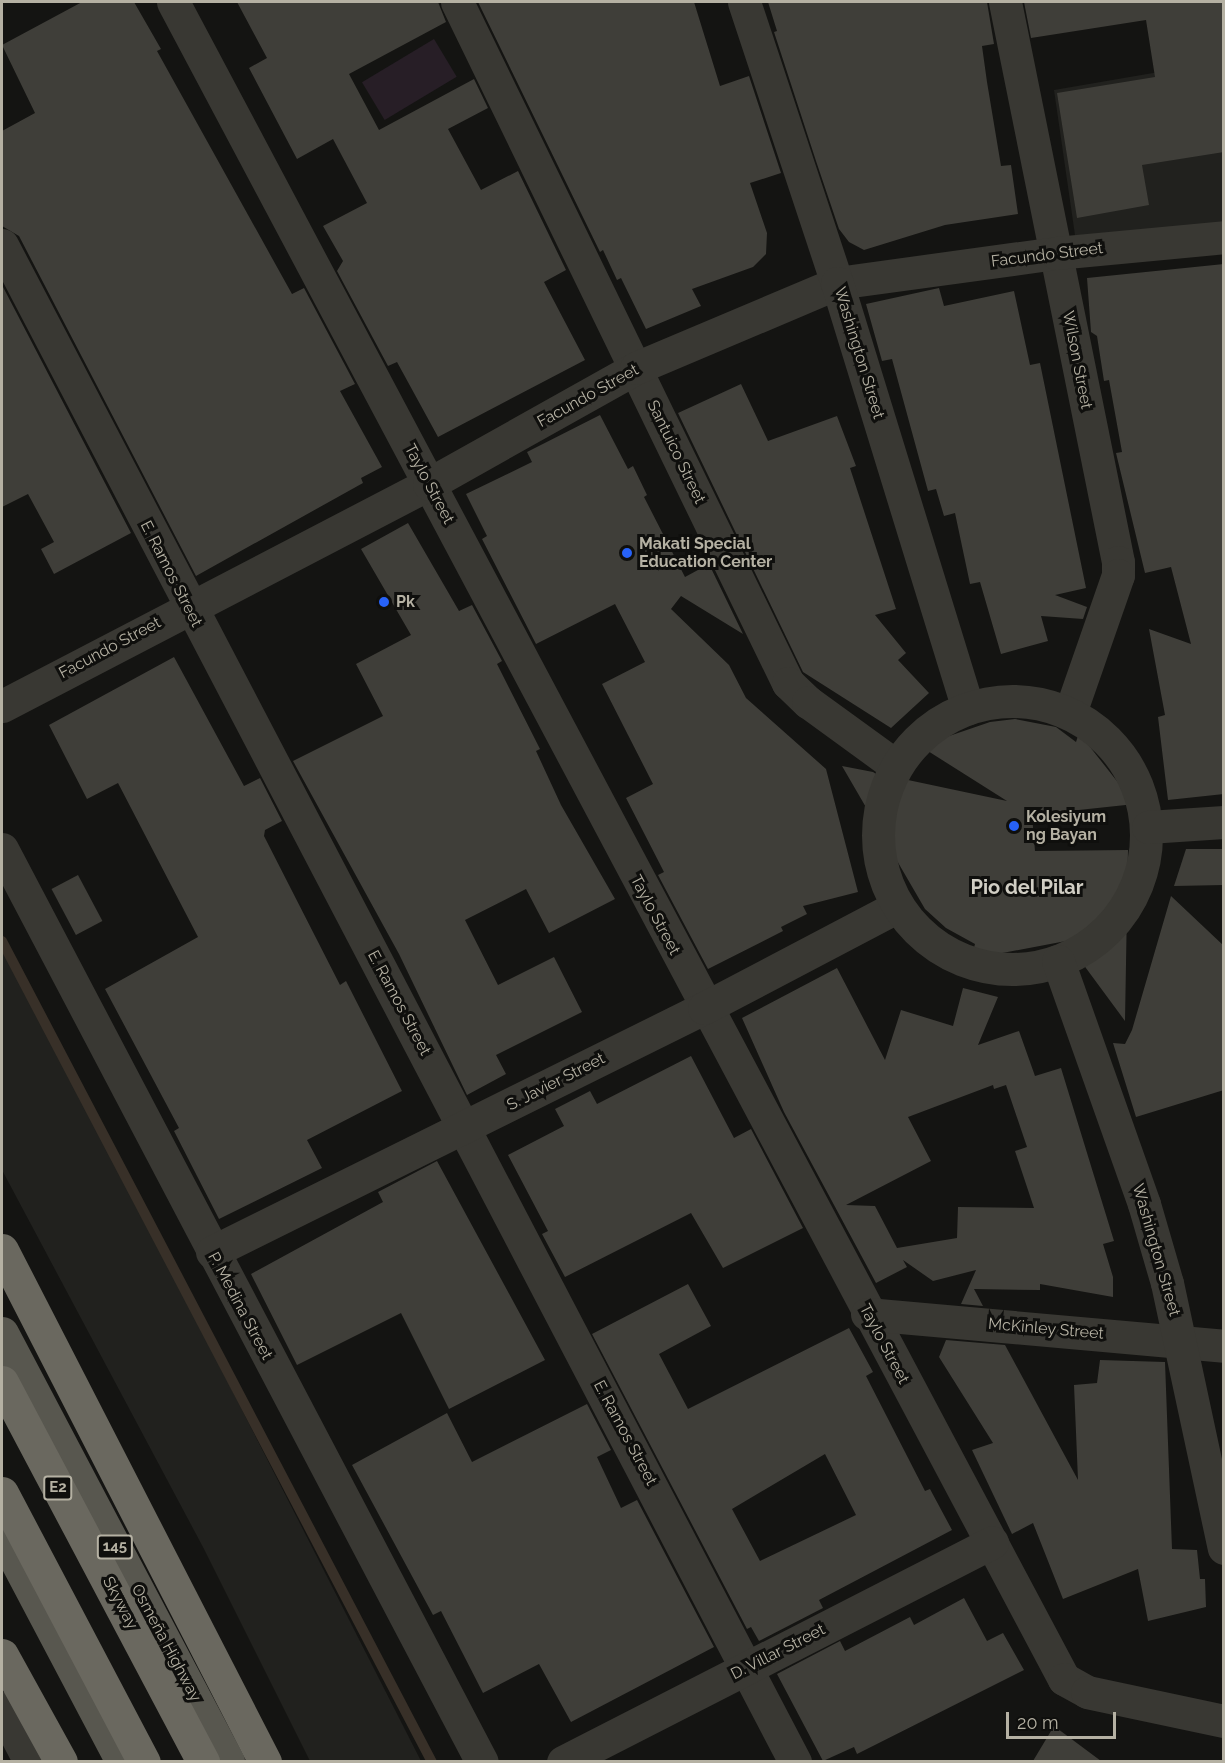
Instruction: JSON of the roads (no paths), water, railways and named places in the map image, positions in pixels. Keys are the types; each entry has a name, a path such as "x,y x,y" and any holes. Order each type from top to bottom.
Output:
{"highway":[{"path":"2,1250 265,1761"},
{"name":"Skyway","path":"2,1382 203,1761"},
{"path":"2,1493 144,1761"},
{"path":"2,1655 61,1761"}],"main road":[{"name":"Osmeña Highway","path":"2,1333 228,1761"},
{"path":"2,1534 122,1761"}],"street":[{"name":"Taylo Street","path":"173,2 704,1008 1064,1678 1074,1687 1224,1721"},
{"name":"Santuico Street","path":"457,2 788,683 808,702 896,766"},
{"name":"Washington Street","path":"744,2 837,283 968,708"},
{"name":"Wilson Street","path":"1005,2 1118,562 1118,575 1070,713"},
{"name":"Facundo Street","path":"2,706 187,606 429,484 636,368 837,283 1056,253 1224,237"},
{"name":"E. Ramos Street","path":"2,245 187,606 465,1127 795,1761"},
{"path":"1002,700 1037,702 1070,713 1110,740 1137,780 1148,827 1145,862 1128,904 1115,923 1089,946 1058,961 1022,969 986,966 951,955 921,934 898,906 883,873 877,836 882,800 896,766 915,741 940,721 968,708 1002,700"},
{"path":"1148,827 1224,822"},
{"name":"P. Medina Street","path":"2,849 212,1252 482,1761"},
{"name":"S. Javier Street","path":"212,1252 704,1008 898,906"},
{"name":"Washington Street","path":"1058,961 1144,1204 1183,1341 1224,1548"},
{"name":"McKinley Street","path":"867,1314 1224,1346"},
{"name":"D. Villar Street","path":"563,1761 992,1542"},
{"path":"2,1708 30,1761"}],"waterway":[{"path":"2,941 432,1762"}],"place":[{"name":"Makati Special Education Center","path":"627,553"},
{"name":"Pk","path":"384,602"},
{"name":"Kolesiyum ng Bayan","path":"1014,826"}],"district":[{"name":"Pio del Pilar","path":"1027,887"}]}
